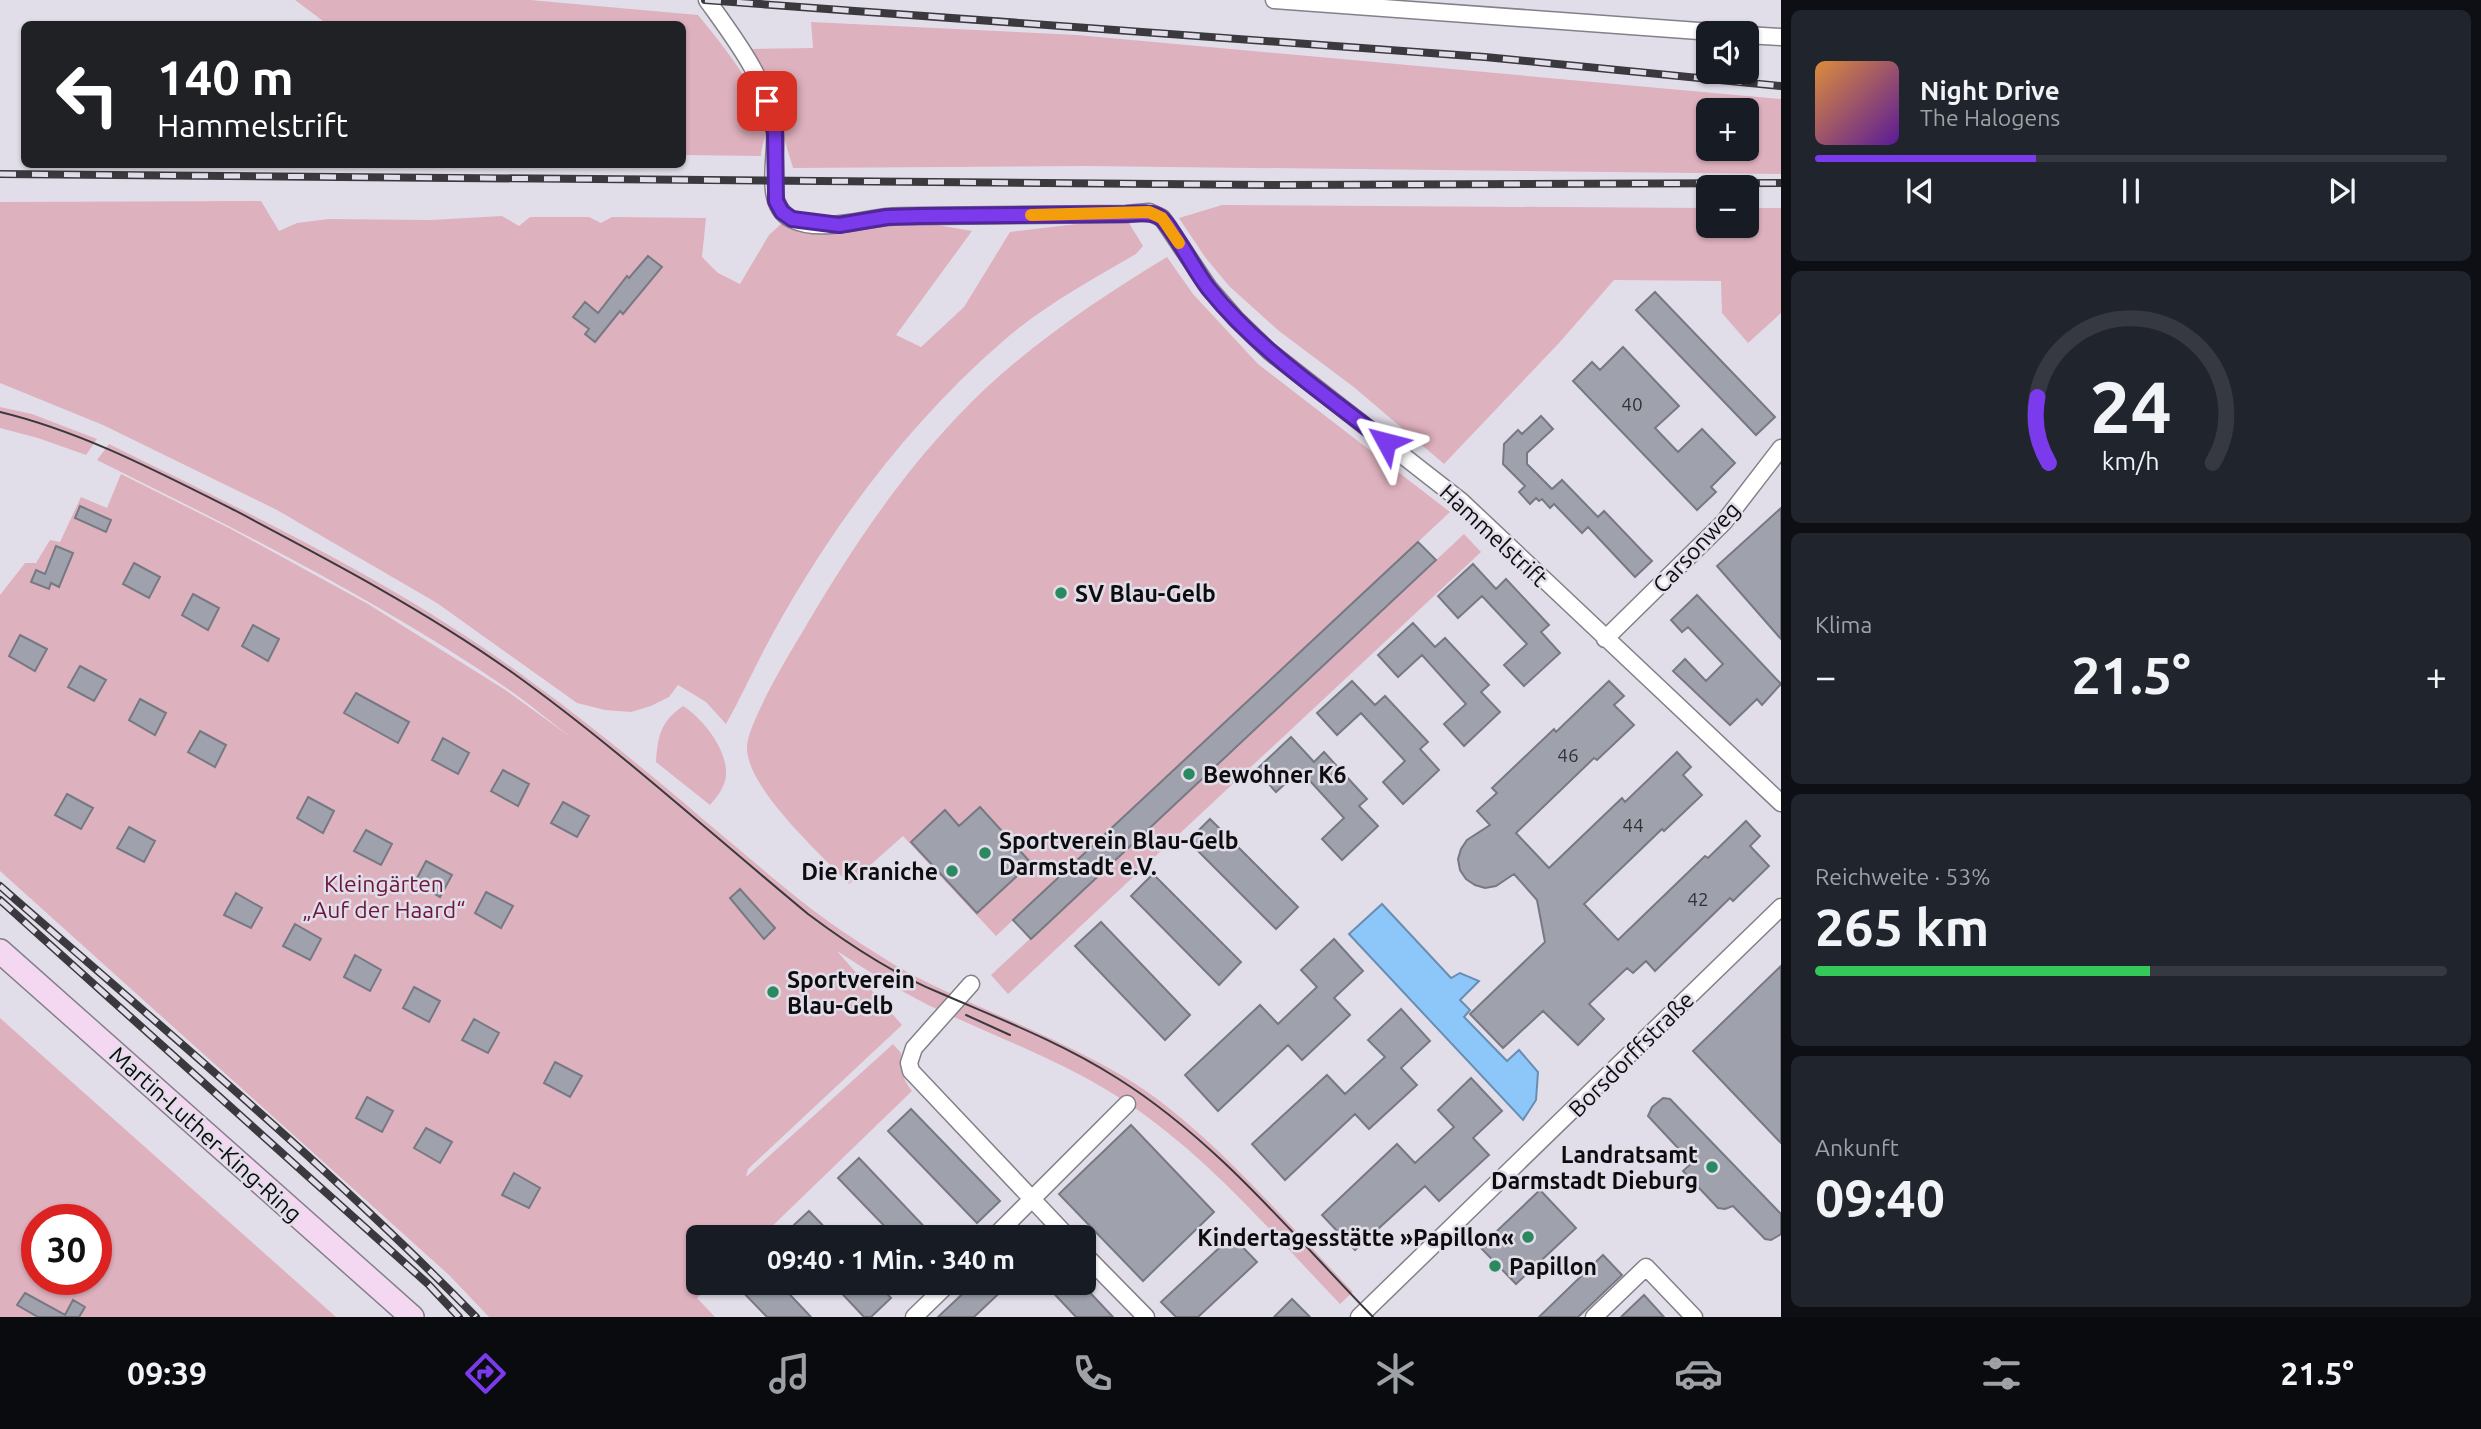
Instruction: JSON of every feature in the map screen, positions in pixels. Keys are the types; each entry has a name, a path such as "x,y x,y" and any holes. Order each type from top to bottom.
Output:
{"main road":[{"name":"Martin-Luther-King-Ring","path":"0,951 412,1317"}],"street":[{"name":"Hammelstrift","path":"707,0 748,62 767,101 775,132 775,190 778,207 792,219 839,225 887,217 1157,214 1167,224 1209,288 1269,351 1461,501 1781,803"},
{"path":"1274,0 1461,7 1696,30"},
{"path":"1759,36 1781,37"},
{"name":"Carsonweg","path":"1605,639 1724,522 1781,448"},
{"name":"Borsdorffstraße","path":"1359,1317 1781,907"},
{"path":"971,984 914,1048 909,1063 911,1071 1056,1225"},
{"path":"1006,1225 1127,1104"},
{"path":"1096,1266 1146,1317"},
{"path":"1594,1317 1646,1267 1694,1317"},
{"path":"914,1317 937,1295"}],"green space":[{"path":"295,0 530,0 698,15 740,69 758,102 766,129 761,156 686,155 686,21 323,21"},
{"path":"811,22 1077,35 1781,99 1781,174 1086,166 793,168 777,115 746,49 813,48"},
{"path":"261,201 279,231 297,223 329,219 430,220 502,216 519,226 530,217 589,217 601,223 612,217 706,218 702,257 718,273 740,284 769,235 782,223 847,232 892,223 920,222 972,231 896,335 921,347 964,307 1010,232 1126,218 1143,246 1136,254 1066,295 1017,329 966,375 900,446 841,523 814,564 765,648 726,724 706,702 678,685 669,697 631,712 605,710 577,703 437,603 277,510 103,425 0,383 0,202"},
{"path":"1222,205 1696,208 1696,238 1759,238 1759,208 1781,208 1781,313 1748,343 1722,313 1721,281 1614,280 1559,343 1444,464 1355,388 1279,331 1229,286 1205,257 1179,218"},
{"name":"SV Blau-Gelb","path":"1167,257 1193,294 1258,364 1450,512 996,936 903,836 849,884 771,800 758,781 750,762 747,746 749,736 769,691 853,550 934,442 980,394 1030,350 1111,292"},
{"path":"0,407 32,414 97,439 86,455 0,428"},
{"name":"Kleingärten „Auf der Haard“","path":"109,444 326,554 432,614 583,721 827,921 928,983 1104,1065 1157,1099 1216,1149 1353,1292 1340,1304 1234,1192 1147,1116 1093,1082 1047,1058 928,1005 837,951 902,1025 748,1169 746,1177 893,1044 901,1053 902,1073 912,1091 773,1225 686,1225 686,1295 700,1295 697,1298 715,1317 489,1317 449,1275 0,871 0,595 25,563 36,563 50,540 60,542 81,497 107,508 121,474 231,529 368,604 507,691 576,741 508,689 459,656 358,596 255,540 97,460"},
{"path":"1464,534 1481,552 1008,994 991,975"},
{"path":"683,706 707,729 724,760 725,781 710,805 656,762 662,730 669,718"},
{"path":"0,1018 336,1317 0,1317"}],"water":[{"path":"1382,904 1451,978 1460,973 1479,981 1460,1000 1470,1010 1464,1017 1507,1061 1519,1050 1538,1072 1536,1100 1523,1120 1349,934"}],"building":[{"path":"648,256 662,267 623,314 620,311 595,342 585,334 589,329 573,317 585,302 598,313 627,276 629,278"},
{"path":"1655,292 1775,417 1756,435 1636,310"},
{"path":"1623,347 1679,406 1655,428 1678,452 1702,429 1735,463 1711,487 1716,492 1697,510 1573,381 1592,362 1600,370"},
{"path":"1541,416 1553,429 1527,453 1527,464 1552,489 1562,480 1598,517 1604,511 1652,561 1635,577 1588,527 1582,533 1554,504 1550,508 1542,499 1539,501 1536,498 1530,504 1519,492 1525,486 1503,464 1504,444 1518,430 1522,434"},
{"path":"80,506 111,520 106,532 75,518"},
{"path":"1781,508 1781,639 1717,566"},
{"name":"Bewohner K6","path":"1418,542 1436,560 1031,939 1013,920"},
{"path":"56,546 73,553 59,587 51,583 49,589 31,582 36,570 45,574"},
{"path":"134,563 160,577 149,598 123,584"},
{"path":"1473,564 1496,589 1506,579 1549,625 1541,632 1560,653 1524,686 1504,665 1527,644 1482,596 1458,618 1438,596"},
{"path":"193,594 219,608 208,630 182,615"},
{"path":"1697,595 1781,684 1762,705 1757,699 1730,725 1673,671 1685,659 1706,681 1723,664 1688,627 1682,632 1671,620"},
{"path":"1413,623 1435,647 1445,638 1489,685 1481,692 1500,712 1464,746 1444,724 1466,704 1422,655 1398,677 1378,655"},
{"path":"253,625 279,639 268,661 242,646"},
{"path":"20,635 47,649 35,671 9,656"},
{"path":"80,666 106,680 94,701 68,687"},
{"path":"1352,681 1375,705 1385,696 1428,742 1420,749 1439,770 1403,804 1383,782 1405,761 1361,713 1337,735 1317,713"},
{"path":"1609,681 1624,696 1614,705 1634,725 1597,760 1594,758 1516,833 1549,868 1622,798 1625,802 1677,752 1691,767 1683,775 1702,795 1664,831 1662,829 1584,904 1618,940 1705,856 1708,858 1746,821 1760,836 1750,846 1769,866 1733,901 1730,898 1655,971 1646,961 1633,973 1627,968 1589,1004 1604,1019 1578,1045 1543,1011 1503,1048 1470,1014 1545,942 1537,900 1514,874 1496,886 1485,888 1475,885 1466,879 1460,870 1458,859 1467,840 1490,825 1477,811 1497,793 1492,788"},
{"path":"356,693 409,722 398,743 344,713"},
{"path":"140,699 166,713 155,735 129,720"},
{"path":"200,731 226,745 215,767 188,752"},
{"path":"1291,737 1314,762 1324,752 1367,799 1359,806 1378,826 1342,860 1322,839 1344,818 1300,770 1276,792 1256,770"},
{"path":"443,738 469,753 458,774 432,760"},
{"path":"503,770 529,784 518,806 491,791"},
{"path":"67,794 93,808 81,829 55,815"},
{"path":"308,797 334,811 323,833 297,818"},
{"path":"563,802 589,816 577,837 551,823"},
{"name":"Sportverein Blau-Gelb Darmstadt e.V.","path":"980,807 1031,863 977,913 911,842 945,810 959,826"},
{"path":"1210,819 1298,907 1276,929 1188,841"},
{"path":"129,827 155,841 144,862 117,848"},
{"path":"366,830 392,844 381,865 354,851"},
{"path":"426,861 452,875 440,897 415,882"},
{"path":"1153,874 1241,962 1219,985 1131,896"},
{"path":"740,889 775,928 764,939 730,898"},
{"path":"486,892 513,906 501,928 475,913"},
{"path":"236,893 262,908 251,928 224,915"},
{"path":"1101,922 1190,1015 1165,1040 1075,946"},
{"path":"295,924 321,939 310,960 283,946"},
{"path":"1334,939 1363,971 1334,998 1350,1015 1302,1060 1288,1045 1218,1111 1185,1075 1260,1005 1278,1024 1317,987 1301,970"},
{"path":"355,955 381,970 370,991 344,977"},
{"path":"1781,966 1781,1143 1693,1051"},
{"path":"414,987 440,1001 429,1022 403,1008"},
{"path":"1401,1009 1430,1041 1401,1068 1417,1085 1369,1129 1355,1114 1285,1180 1252,1144 1327,1075 1345,1094 1385,1057 1368,1040"},
{"path":"474,1019 499,1033 488,1053 462,1040"},
{"path":"555,1062 582,1076 570,1097 544,1083"},
{"path":"1471,1078 1502,1111 1473,1138 1489,1155 1439,1201 1425,1186 1355,1250 1322,1215 1397,1144 1415,1163 1454,1127 1438,1110"},
{"path":"367,1097 393,1111 382,1132 356,1118"},
{"name":"Landratsamt Darmstadt Dieburg","path":"1663,1098 1670,1099 1781,1214 1781,1234 1771,1240 1765,1239 1733,1206 1718,1208 1683,1171 1692,1163 1648,1116 1652,1107"},
{"path":"911,1109 1000,1201 977,1223 888,1131"},
{"path":"1131,1125 1214,1212 1143,1281 1096,1232 1096,1225 1089,1225 1059,1194"},
{"path":"426,1128 452,1142 440,1163 414,1148"},
{"path":"859,1158 923,1225 883,1225 838,1178"},
{"path":"514,1173 540,1188 529,1208 502,1195"},
{"name":"Kindertagesstätte »Papillon«","path":"1540,1190 1576,1228 1516,1284 1480,1247"},
{"path":"809,1211 822,1225 794,1225"},
{"path":"1232,1236 1257,1262 1198,1317 1176,1317 1161,1302"},
{"path":"1603,1255 1622,1275 1578,1317 1539,1317"},
{"path":"24,1295 29,1295 65,1315 73,1300 85,1307 79,1317 38,1317 17,1305"},
{"path":"746,1295 790,1295 811,1317 767,1317"},
{"path":"843,1295 888,1295 891,1298 871,1317 864,1317"},
{"path":"961,1295 997,1295 974,1317 938,1317"},
{"path":"1055,1295 1092,1295 1113,1317 1076,1317"},
{"path":"1644,1295 1664,1317 1621,1317"},
{"path":"1292,1299 1310,1317 1274,1317"}],"tram line":[{"path":"0,412 61,430 177,481 341,567 480,650 589,730 808,914 855,947 922,985 1075,1054 1153,1103 1187,1130 1252,1190 1373,1317"},
{"path":"966,1015 1010,1035"}],"railway":[{"path":"705,0 1485,57 1781,86"},
{"path":"0,174 1280,185 1781,183"},
{"path":"0,886 302,1151 476,1317"},
{"path":"0,900 428,1284 459,1317"}],"slow traffic":[{"path":"1031,215 1149,212 1162,218 1179,243"}],"place":[{"name":"SV Blau-Gelb","path":"1061,593"},
{"name":"Bewohner K6","path":"1189,774"},
{"name":"Sportverein Blau-Gelb Darmstadt e.V.","path":"985,853"},
{"name":"Die Kraniche","path":"952,871"},
{"name":"Sportverein Blau-Gelb","path":"773,992"},
{"name":"Landratsamt Darmstadt Dieburg","path":"1712,1167"},
{"name":"Kindertagesstätte »Papillon«","path":"1528,1237"},
{"name":"Papillon","path":"1495,1266"}],"route":[{"path":"767,101 775,132 776,201 782,212 792,219 839,225 887,217 1157,214 1167,224 1209,288 1236,319 1269,351 1386,442"}]}
